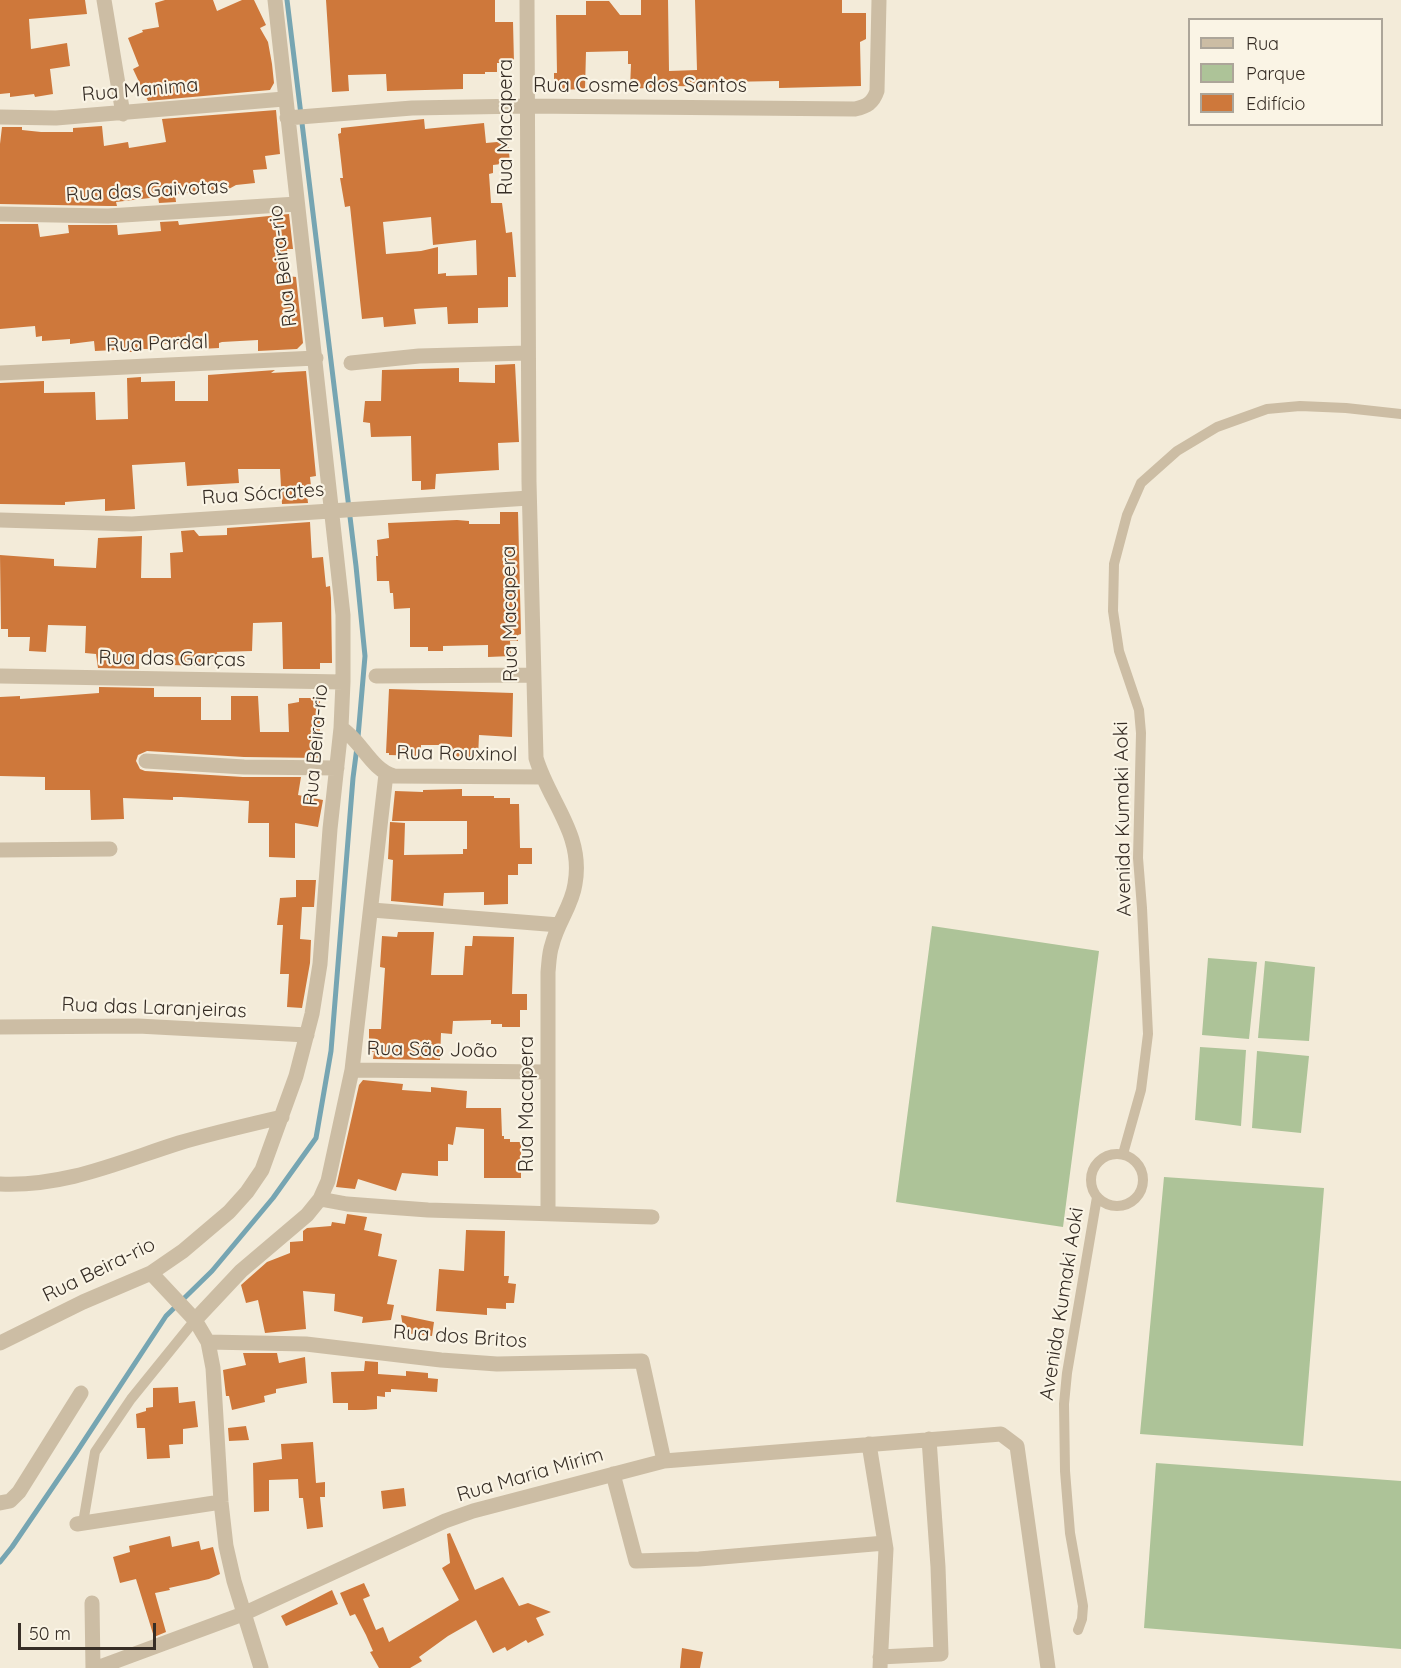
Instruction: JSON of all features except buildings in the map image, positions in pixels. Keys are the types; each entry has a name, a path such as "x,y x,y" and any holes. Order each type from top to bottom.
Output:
{"street":[{"path":"104,0 123,114"},
{"name":"Rua Beira-rio","path":"0,1343 83,1302 156,1278 247,1192 262,1170 282,1117 307,1035 320,964 337,768 346,731 343,615 334,511 297,204 291,118 284,99 274,0"},
{"name":"Rua Macapera","path":"527,0 527,353 536,758 543,777 565,819 576,863 574,893 552,945 548,972 548,1213"},
{"name":"Rua Cosme dos Santos","path":"291,118 412,108 526,106 855,109 873,101 877,92 879,0"},
{"name":"Rua Manima","path":"0,117 56,118 123,114 284,99"},
{"name":"Rua das Gaivotas","path":"0,214 108,216 297,204"},
{"path":"351,363 419,356 527,353"},
{"name":"Rua Pardal","path":"0,373 316,358"},
{"name":"Rua Sócrates","path":"0,520 132,524 529,498"},
{"path":"376,676 533,675"},
{"name":"Rua das Garças","path":"0,676 343,682"},
{"name":"Rua Rouxinol","path":"346,731 386,774 394,777 543,777"},
{"path":"146,761 244,767 337,768"},
{"path":"192,1317 241,1271 288,1232 320,1199 333,1162 352,1070 386,774"},
{"path":"0,850 110,849"},
{"path":"372,910 559,926"},
{"name":"Rua das Laranjeiras","path":"0,1027 138,1026 307,1035"},
{"name":"Rua São João","path":"352,1070 547,1072"},
{"path":"0,1184 36,1185 91,1173 180,1143 282,1117"},
{"path":"320,1199 347,1204 428,1210 652,1217"},
{"path":"156,1278 192,1317 208,1342 213,1368 226,1546 243,1614 261,1668"},
{"name":"Rua dos Britos","path":"208,1342 306,1344 496,1364 642,1361 664,1461"},
{"path":"0,1503 10,1501 19,1492 81,1393"},
{"name":"Rua Maria Mirim","path":"97,1668 243,1614 445,1521 473,1511 613,1474 664,1461 1001,1434 1017,1446 1048,1668"},
{"path":"869,1444 885,1543 880,1662 940,1654 938,1567 929,1439"},
{"path":"613,1474 636,1561 699,1559 885,1543"},
{"path":"80,1523 221,1502"},
{"path":"92,1603 93,1668"}],"lane":[{"name":"Avenida Kumaki Aoki","path":"1124,1154 1141,1090 1148,1034 1138,858 1141,733 1139,710 1119,651 1113,611 1114,564 1127,516 1141,483 1177,451 1217,428 1267,409 1300,406 1401,414"},
{"name":"Avenida Kumaki Aoki","path":"1078,1630 1083,1606 1070,1533 1065,1471 1064,1404 1067,1373 1097,1197 1091,1182 1095,1166 1107,1155 1124,1154 1137,1163 1142,1170 1143,1186 1140,1194 1134,1200 1119,1206 1111,1205 1097,1197"},
{"path":"80,1523 95,1452 192,1317"}],"green space":[{"path":"932,926 1099,951 1063,1227 896,1202"},
{"path":"1208,958 1257,962 1249,1039 1202,1035"},
{"path":"1265,961 1315,967 1309,1041 1258,1038"},
{"path":"1200,1047 1246,1050 1241,1126 1195,1120"},
{"path":"1257,1051 1309,1056 1301,1133 1252,1128"},
{"path":"1164,1177 1324,1188 1303,1446 1140,1434"},
{"path":"1156,1463 1401,1481 1401,1649 1144,1628"}],"waterway":[{"path":"287,0 365,656 358,737"},
{"path":"0,1562 74,1456 166,1316 212,1271 273,1198 316,1138 331,1051 357,747"}]}
